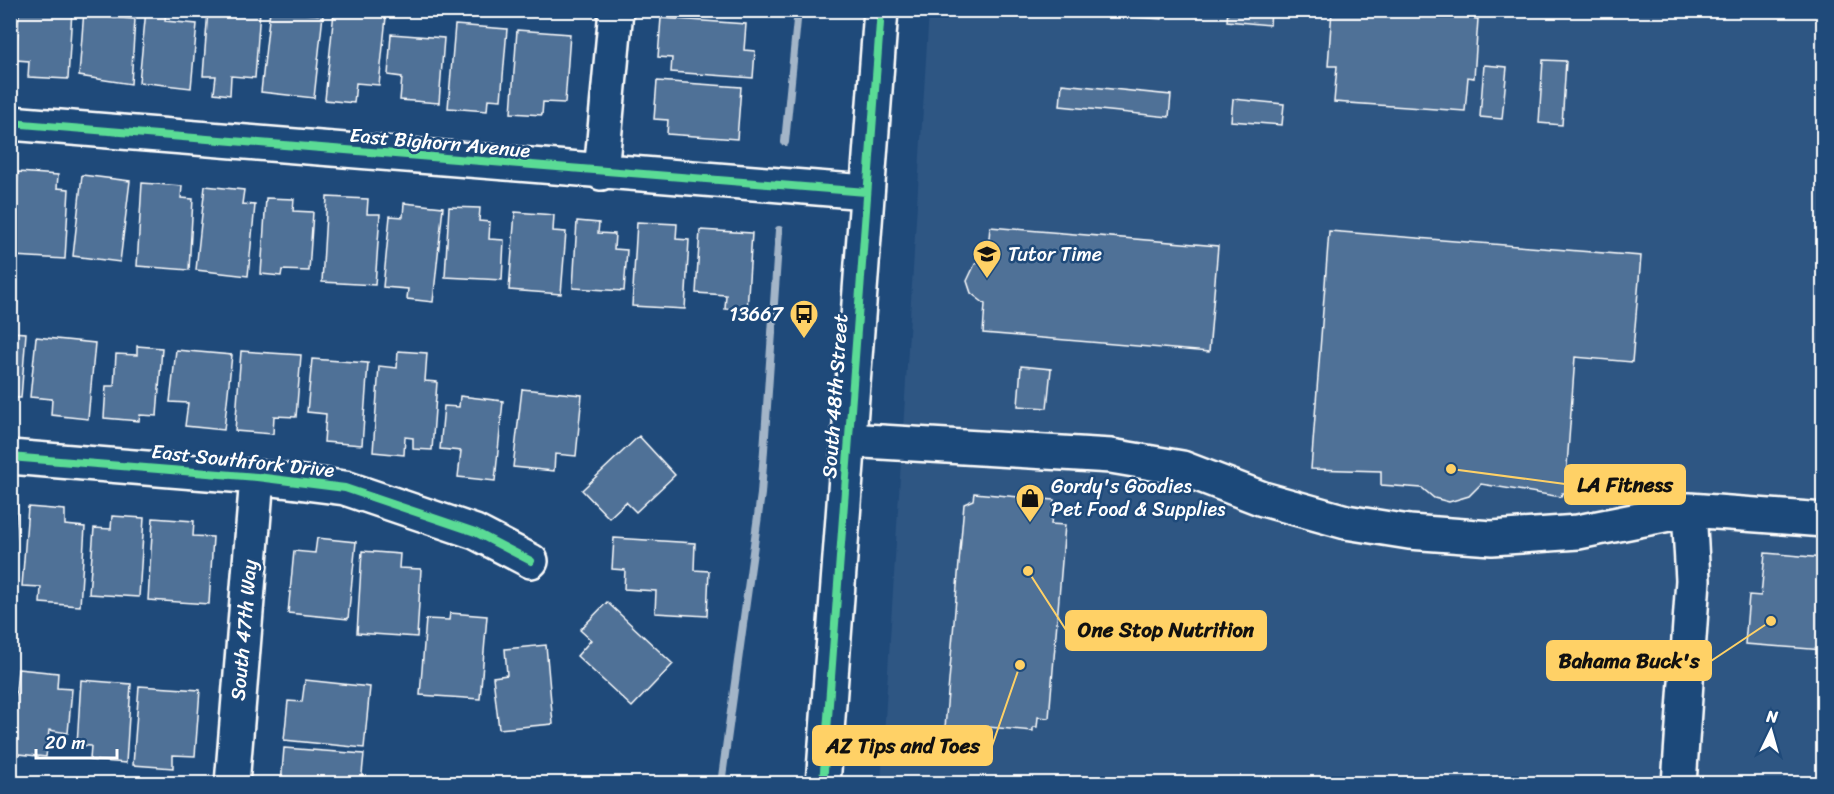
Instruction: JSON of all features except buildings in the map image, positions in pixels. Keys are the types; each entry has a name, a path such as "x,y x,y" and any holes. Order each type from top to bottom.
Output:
{"street":[{"path":"601,173 616,10"},
{"name":"South 48th Street","path":"823,783 881,10"},
{"name":"East Bighorn Avenue","path":"10,123 601,173 866,192"},
{"path":"848,440 1111,456 1182,468 1263,499 1346,522 1409,532 1492,538 1578,532 1689,510 1824,520"},
{"name":"East Southfork Drive","path":"10,457 257,477 345,488 475,532 531,561"},
{"name":"South 47th Way","path":"232,783 257,477"},
{"path":"1679,783 1693,580 1689,510"}],"shaded area":[{"path":"929,11 1823,11 1823,783 881,784"}],"waterway":[{"path":"785,142 798,10"},
{"path":"721,784 761,494 779,230"}],"cycle path":[{"path":"823,784 881,10"},
{"path":"10,123 866,192"},
{"path":"10,457 257,477 345,488 475,532 531,561"}],"place":[{"name":"Tutor Time","path":"987,280"},
{"name":"13667","path":"804,340"},
{"name":"LA Fitness","path":"1451,469"},
{"name":"Gordy's Goodies Pet Food & Supplies","path":"1030,524"},
{"name":"One Stop Nutrition","path":"1028,571"},
{"name":"Bahama Buck's","path":"1771,621"},
{"name":"AZ Tips and Toes","path":"1020,665"}]}
